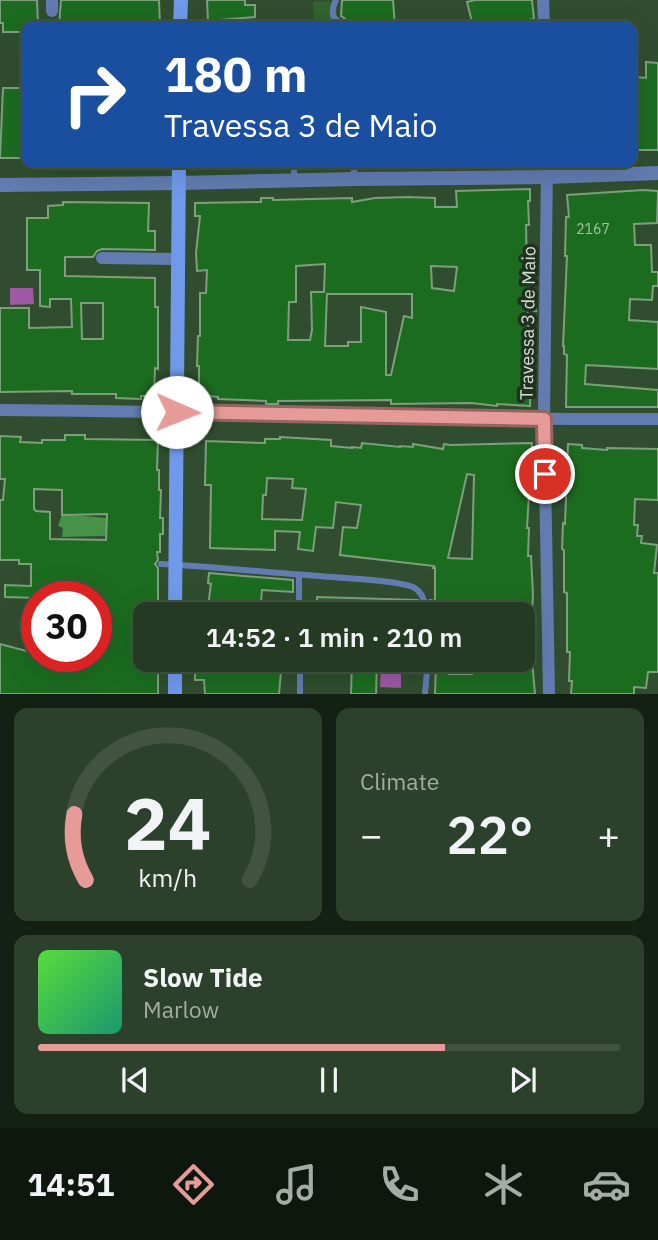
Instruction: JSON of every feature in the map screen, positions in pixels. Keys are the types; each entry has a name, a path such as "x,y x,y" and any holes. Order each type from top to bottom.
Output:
{"main road":[{"path":"180,21 181,0"},
{"path":"173,602 168,565 177,412 179,168"},
{"path":"175,672 175,694"}],"street":[{"path":"543,0 544,21"},
{"path":"0,185 355,179 547,170 658,173"},
{"name":"Travessa 3 de Maio","path":"547,170 544,419 549,694"},
{"path":"102,258 179,259"},
{"path":"0,410 658,419"}],"lane":[{"path":"336,0 333,16 336,21"},
{"path":"294,168 294,180"},
{"path":"355,168 355,179"},
{"path":"168,565 405,585 420,593 424,602"},
{"path":"299,575 299,602"},
{"path":"300,672 300,694"},
{"path":"425,694 427,672"}],"green space":[{"path":"336,1 337,21 314,20 313,2"},
{"path":"62,514 106,518 108,535 62,537 63,528 58,526"}],"shaded area":[{"path":"10,288 33,288 34,304 10,305"},
{"path":"381,672 401,672 401,688 380,687"}],"building":[{"path":"0,0 37,0 38,21 21,21 21,32 3,32 3,23 0,23"},
{"path":"61,0 159,0 160,21 59,21"},
{"path":"207,0 245,0 245,5 255,5 255,17 208,21"},
{"path":"342,0 393,0 395,21 348,21 341,16"},
{"path":"532,0 534,19 472,21 467,2"},
{"path":"646,62 658,63 658,150 637,150 637,77 646,78"},
{"path":"3,88 21,88 21,158 0,158"},
{"path":"530,189 529,225 526,225 528,296 536,296 536,311 528,310 531,350 530,406 471,403 391,404 391,400 278,401 278,404 266,404 266,401 218,399 199,395 197,366 200,293 206,293 207,270 197,271 200,216 195,216 195,203 261,202 261,198 352,198 352,202 408,197 435,198 435,207 457,207 456,191","holes":["325,264 324,292 311,292 310,340 288,340 289,302 296,302 296,266","431,266 457,267 454,291 432,288","327,294 412,294 412,318 404,316 391,375 386,375 386,312 361,307 361,342 348,342 348,346 325,346"]},
{"path":"658,191 657,223 634,224 635,245 651,245 652,272 658,272 658,286 653,286 652,300 630,299 629,320 658,322 658,369 586,365 585,384 658,390 658,407 566,407 567,355 564,354 563,346 566,217 569,217 567,195"},
{"path":"63,202 149,203 148,231 155,231 155,250 102,249 93,257 65,257 65,276 155,278 158,369 155,368 154,396 141,396 141,399 116,398 116,394 72,394 72,391 0,392 0,308 29,308 29,328 72,327 71,299 50,299 50,307 40,306 40,270 27,270 27,218 48,218 48,206 63,205","holes":["81,303 103,303 103,339 82,339"]},
{"path":"65,435 85,435 85,439 158,440 157,470 161,490 160,518 163,518 163,534 160,534 160,552 157,552 158,560 155,564 158,568 158,602 133,602 133,672 158,672 158,694 0,694 0,644 21,650 21,672 112,672 112,581 31,581 31,564 19,564 19,560 0,560 0,500 3,500 5,479 0,479 0,436 21,437 20,442 42,443 42,440 65,440","holes":["34,489 62,490 62,515 107,514 106,540 50,539 50,512 34,509"]},
{"path":"280,437 331,440 331,446 352,448 361,448 362,443 400,447 413,447 413,444 443,449 444,444 532,443 527,528 533,602 430,602 435,601 434,566 340,555 343,527 357,528 361,505 336,502 333,528 316,527 313,551 298,549 300,532 275,531 275,550 210,548 211,485 205,485 206,441 265,443 265,439","holes":["467,474 474,475 472,559 448,558","267,478 293,479 292,488 306,489 302,520 262,519"]},
{"path":"568,444 607,450 658,449 658,500 635,499 634,525 638,525 637,536 642,536 641,543 657,545 654,573 658,573 658,672 648,672 646,688 634,687 634,694 571,694 570,652 567,652 567,593 564,592 562,549"},
{"path":"209,573 293,580 293,592 262,590 261,602 209,602 211,584 208,583"},
{"path":"5,585 21,586 21,598 5,597"},
{"path":"317,597 418,602 317,602"},
{"path":"195,672 281,672 279,694 205,694 204,680 195,680"},
{"path":"352,672 377,672 376,694 351,694"},
{"path":"436,672 533,672 535,694 435,694"}],"route":[{"path":"177,412 544,419 545,474"}]}
